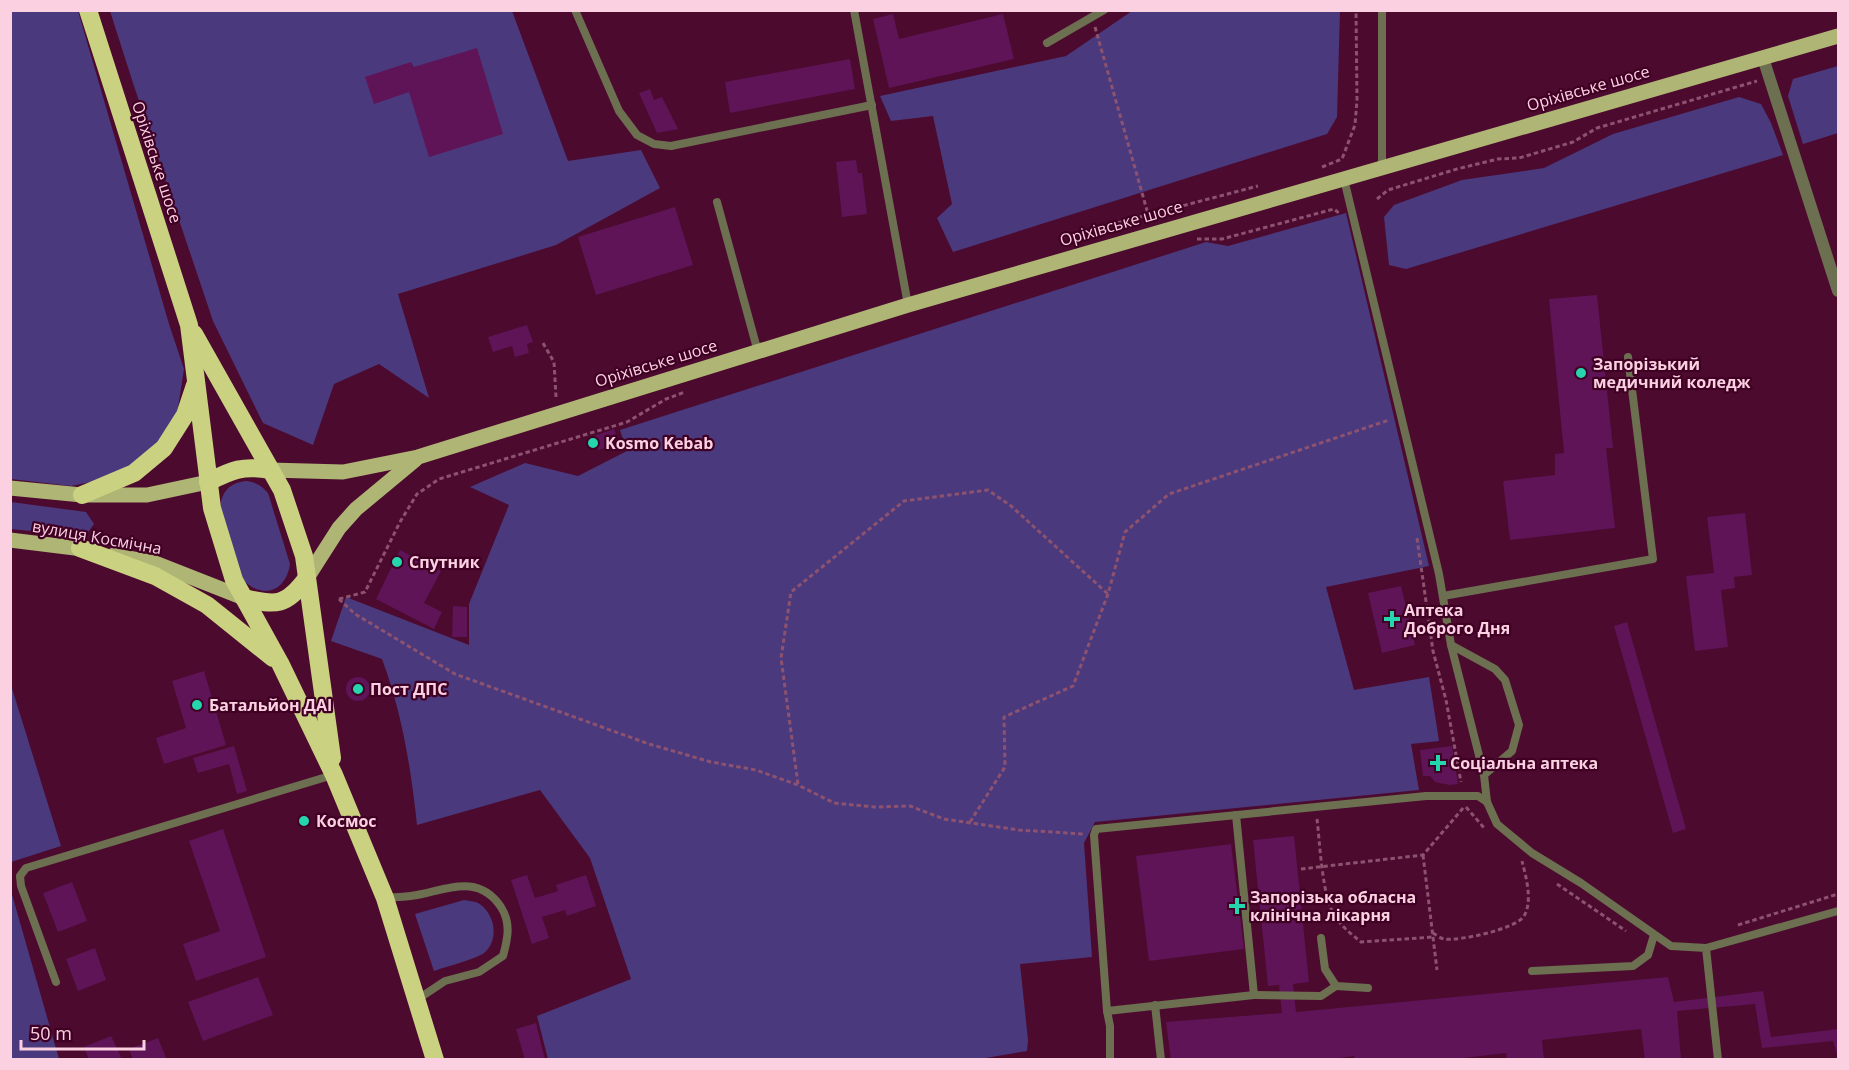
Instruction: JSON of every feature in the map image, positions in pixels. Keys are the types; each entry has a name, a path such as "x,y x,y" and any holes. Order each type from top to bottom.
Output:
{"highway":[{"name":"Оріхівське шосе","path":"88,10 189,325"},
{"path":"189,325 212,508 234,580 280,663 334,775 385,898 435,1059"},
{"path":"189,325 282,490 303,556 334,775"},
{"path":"82,495 134,473 164,448 185,415 197,378"},
{"path":"208,482 236,468 255,467 270,470"},
{"path":"80,548 155,576 207,605 280,663"},
{"path":"244,598 266,604 279,602 294,595 307,578"}],"main road":[{"name":"Оріхівське шосе","path":"270,470 343,472 418,457 908,305 1839,36"},
{"name":"Оріхівське шосе","path":"307,578 339,528 356,509 418,457"},
{"path":"10,488 82,495 147,495 208,482"},
{"name":"вулиця Космічна","path":"10,540 80,548 155,563 244,598"}],"street":[{"path":"1763,58 1839,291"}],"lane":[{"path":"575,10 619,111 637,135 654,144 671,146 872,105"},
{"path":"854,10 908,305"},
{"path":"1047,43 1104,10"},
{"path":"1382,10 1382,168"},
{"path":"1344,179 1402,416 1443,596 1451,645 1484,775 1487,802 1497,824 1532,854 1581,883 1671,946 1706,948 1839,911"},
{"path":"717,202 758,352"},
{"path":"1443,596 1653,559 1628,357"},
{"path":"1451,645 1496,669 1504,680 1519,725 1512,751 1484,775"},
{"path":"56,982 21,886 20,876 26,868 334,775"},
{"path":"1110,1059 1110,1026 1094,835 1096,829 1426,796 1478,796 1487,802"},
{"path":"1236,815 1254,995"},
{"path":"385,898 420,895 450,886 480,888 495,899 506,915 509,935 503,956 479,972 446,981 416,1000"},
{"path":"1532,971 1633,966 1648,955 1654,935"},
{"path":"1321,938 1326,969 1336,986"},
{"path":"1706,948 1718,1059"},
{"path":"1107,1011 1254,995 1321,996 1336,986 1368,988"},
{"path":"1155,1005 1161,1059"}],"path":[{"path":"1316,170 1342,159 1355,125 1356,10"},
{"path":"1092,17 1148,214"},
{"path":"1377,199 1388,190 1456,169 1540,152 1573,142 1597,128 1769,77"},
{"path":"1060,238 1262,185"},
{"path":"1191,239 1222,239 1334,209"},
{"path":"543,343 554,362 556,414"},
{"path":"686,392 666,399 627,422 439,479 417,494 400,522 365,592 339,599 356,614 455,674 649,744 711,762 756,770 798,785 834,803 874,807 910,806 944,819 1018,830 1094,835"},
{"path":"970,822 1005,767 1004,717 1073,686 1108,594 1125,532 1170,494 1402,416"},
{"path":"798,785 781,658 790,592 904,501 988,490 1011,506 1108,594"},
{"path":"1417,540 1433,651 1448,708 1461,782"},
{"path":"1301,869 1423,855 1465,805"},
{"path":"1317,819 1327,898 1334,914 1347,931 1361,942 1433,935 1444,939 1507,929 1524,917 1528,900 1521,858"},
{"path":"1423,855 1437,970"},
{"path":"1732,927 1839,894"}],"shaded area":[{"path":"11,11 78,11 184,369 177,414 157,447 120,476 71,486 11,479"},
{"path":"110,11 512,11 568,161 641,150 660,188 556,245 398,294 429,398 379,364 334,384 313,445 263,423 213,321"},
{"path":"1132,11 1340,11 1337,117 1327,134 953,252 937,218 952,204 933,116 891,121 880,96 1066,56"},
{"path":"1838,66 1838,133 1803,144 1788,96 1793,79"},
{"path":"1739,97 1761,104 1783,155 1406,269 1389,265 1384,217 1394,205 1462,180 1544,168 1613,134"},
{"path":"1346,213 1429,566 1326,587 1354,690 1429,677 1439,741 1411,744 1419,790 1095,822 1084,843 1092,957 1020,964 1028,1040 1027,1051 974,1060 548,1059 537,1016 631,979 590,858 540,790 417,825 405,741 382,659 331,641 346,597 469,645 469,604 509,505 470,487 525,463 578,476 627,451 620,430 1206,242 1228,246"},
{"path":"246,481 253,482 268,493 290,564 284,581 272,590 257,589 242,579 220,509 227,489"},
{"path":"11,502 86,512 94,524 86,535 11,529"},
{"path":"10,682 61,846 11,862 10,862"},
{"path":"11,891 59,1059 11,1059"},
{"path":"464,900 473,901 484,907 492,920 494,934 492,941 484,953 434,971 415,914"}],"building":[{"path":"893,14 899,39 1003,14 1014,59 889,88 873,19"},
{"path":"477,48 503,134 429,157 409,92 374,104 365,77 411,62 414,67"},
{"path":"850,59 855,89 730,113 725,82"},
{"path":"650,89 654,100 662,97 678,129 657,133 639,93"},
{"path":"856,160 858,173 862,173 867,214 842,217 836,162"},
{"path":"675,207 693,265 596,295 578,237"},
{"name":"Запорізький медичний коледж","path":"1597,295 1613,448 1606,448 1615,528 1510,540 1503,481 1555,475 1555,454 1564,453 1549,299"},
{"path":"527,325 533,342 527,344 529,353 515,357 512,346 493,352 488,337"},
{"path":"614,429 619,444 598,450 594,436"},
{"path":"1745,513 1752,575 1734,577 1735,588 1721,590 1728,647 1695,651 1686,576 1714,573 1707,517"},
{"path":"400,550 441,571 424,603 442,612 434,629 376,599"},
{"name":"Аптека Доброго Дня","path":"1401,586 1415,645 1382,653 1368,593"},
{"path":"453,606 467,607 467,637 452,637"},
{"path":"1627,622 1686,829 1673,833 1614,626"},
{"name":"Батальйон ДАI","path":"204,671 226,745 164,764 156,738 186,728 172,681"},
{"path":"358,677 366,681 370,689 366,697 358,701 350,697 346,689 350,681"},
{"path":"234,746 247,791 237,794 229,764 198,773 193,758"},
{"name":"Соціальна аптека","path":"1452,746 1458,784 1435,782 1430,776 1423,776 1420,750"},
{"path":"223,829 266,957 196,981 183,944 220,931 189,841"},
{"name":"Запорізька обласна клінічна лікарня","path":"1294,836 1309,982 1293,984 1296,1012 1668,977 1674,1002 1763,991 1771,1037 1838,1029 1838,1057 1833,1041 1762,1048 1755,1004 1677,1011 1681,1060 1645,1060 1641,1029 1542,1040 1544,1060 1507,1060 1506,1053 1447,1060 1355,1060 1354,1056 1325,1060 1171,1060 1166,1022 1282,1013 1279,985 1268,986 1253,840"},
{"path":"1231,844 1244,949 1149,961 1136,856"},
{"path":"527,875 535,898 558,891 556,885 586,875 596,906 567,916 565,910 542,917 549,938 532,944 511,880"},
{"path":"72,882 87,921 58,932 43,893"},
{"path":"95,948 106,980 78,991 66,959"},
{"path":"258,977 273,1015 203,1041 188,1002"},
{"path":"536,1023 545,1060 525,1060 516,1029"},
{"path":"111,1036 121,1057 116,1060 89,1060 84,1047"},
{"path":"158,1038 167,1060 133,1060 129,1049"}],"place":[{"name":"Запорізький медичний коледж","path":"1581,373"},
{"name":"Kosmo Kebab","path":"593,443"},
{"name":"Спутник","path":"397,562"},
{"name":"Аптека Доброго Дня","path":"1392,619"},
{"name":"Пост ДПС","path":"358,689"},
{"name":"Батальйон ДАI","path":"197,705"},
{"name":"Соціальна аптека","path":"1438,763"},
{"name":"Космос","path":"304,821"},
{"name":"Запорізька обласна клінічна лікарня","path":"1237,906"}]}
